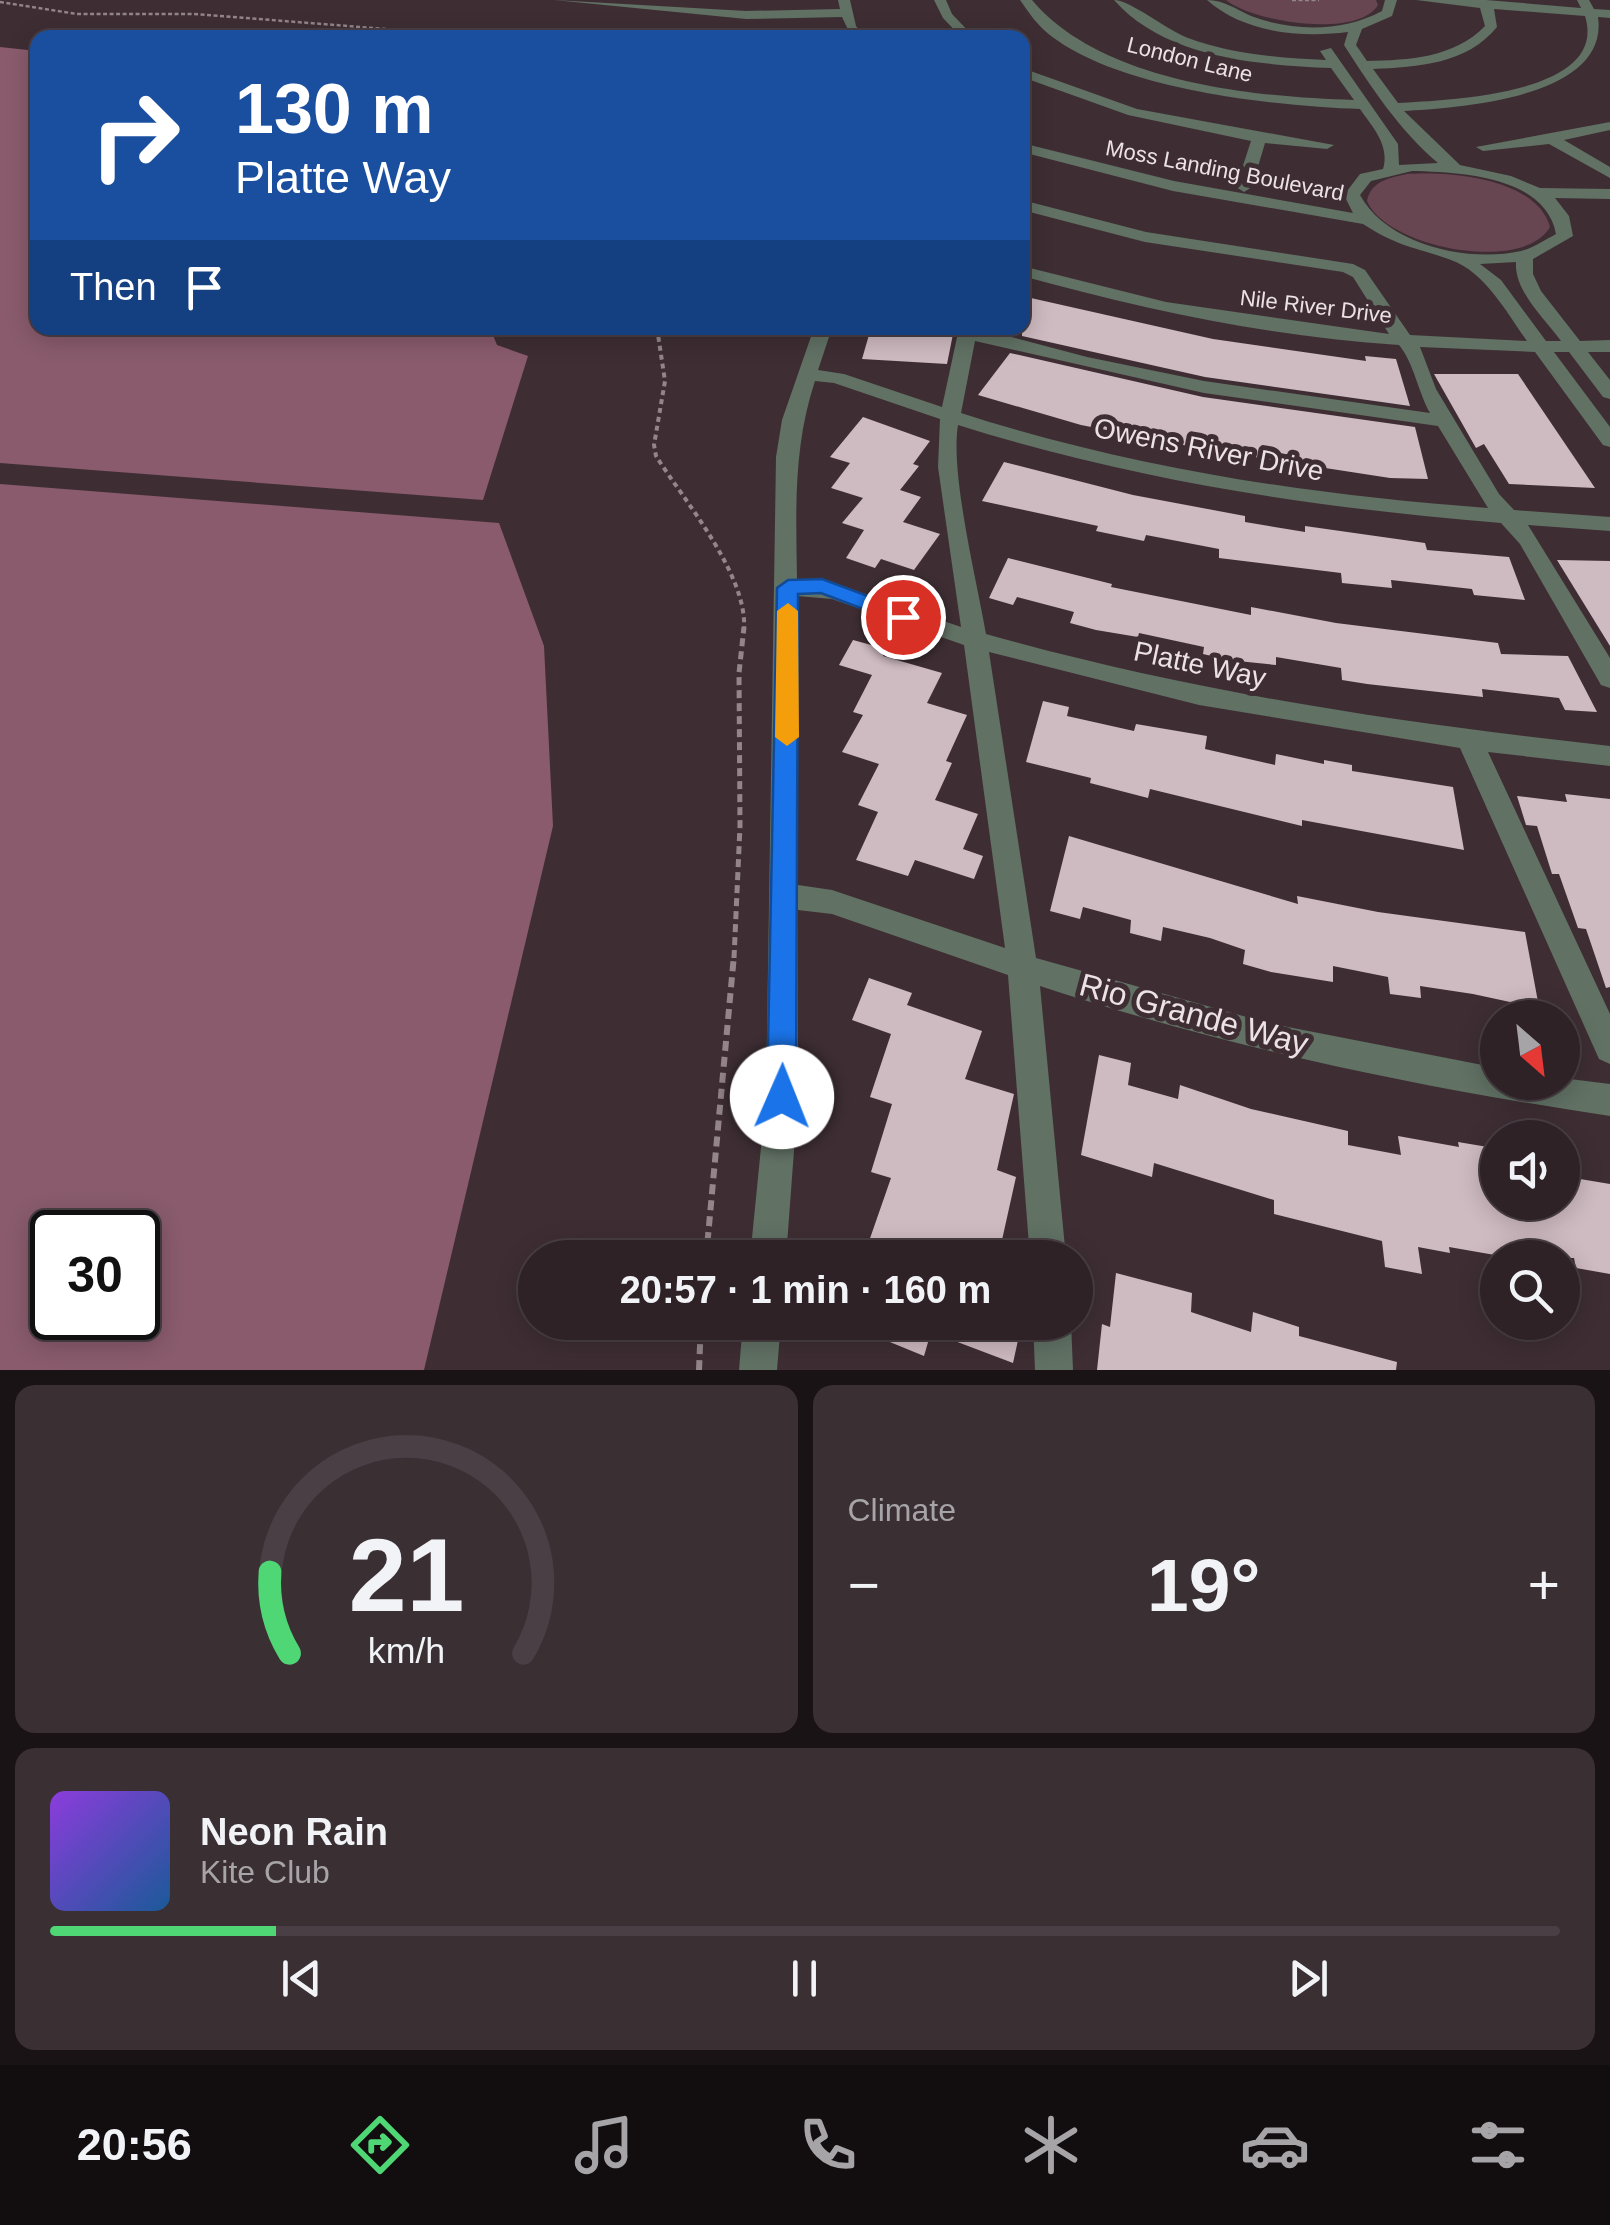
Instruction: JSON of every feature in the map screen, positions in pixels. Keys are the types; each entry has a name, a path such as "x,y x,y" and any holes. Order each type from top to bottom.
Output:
{"street":[{"path":"560,0 708,13 844,7 855,30"},
{"path":"708,13 717,0"},
{"path":"940,0 962,30"},
{"name":"London Lane","path":"1026,0 1063,36 1136,70 1237,94 1365,106"},
{"path":"1120,0 1145,22 1192,42 1279,60 1335,64"},
{"path":"1214,0 1249,18 1289,27 1356,27 1388,12 1391,0"},
{"path":"1422,0 1586,6 1610,14"},
{"path":"1363,64 1413,62 1460,50 1485,36 1491,27 1492,17 1481,2"},
{"path":"1395,106 1494,98 1550,84 1572,73 1593,54 1597,36 1586,6"},
{"path":"1289,27 1319,42 1335,64 1391,144 1390,168"},
{"path":"1356,27 1350,45 1363,64 1424,144 1454,168"},
{"path":"1030,75 1133,112 1259,138 1327,145"},
{"path":"1484,147 1552,140 1610,126"},
{"path":"1244,187 1259,138"},
{"path":"1552,140 1610,173"},
{"name":"Moss Landing Boulevard","path":"1030,142 1244,187 1337,194"},
{"name":"Moss Landing Boulevard","path":"1030,142 1124,176 1362,220 1402,242 1460,257"},
{"path":"1362,220 1337,194 1390,168 1454,168 1512,182 1577,217 1610,209"},
{"path":"1536,193 1610,194"},
{"path":"1030,207 1162,240 1347,268 1359,274 1416,354 1426,389 1490,498 1529,540 1610,679"},
{"path":"1460,257 1526,257 1551,249 1577,217"},
{"path":"1460,257 1495,284 1610,441"},
{"path":"1526,257 1524,274 1530,289 1610,393"},
{"name":"Nile River Drive","path":"1030,273 1171,308 1300,328 1402,338 1610,346"},
{"path":"770,1240 782,1097 786,457 792,420 821,335"},
{"path":"966,335 948,432 948,467 1023,965 1042,1134 1047,1240"},
{"path":"986,335 1171,384 1265,400 1445,421"},
{"name":"Owens River Drive","path":"808,374 837,378 1064,450 1245,488 1369,506 1610,524"},
{"name":"Platte Way","path":"788,588 822,586 903,617 1065,664 1198,696 1470,741 1610,756"},
{"path":"1470,741 1610,1049"},
{"name":"Rio Grande Way","path":"786,896 832,902 1156,1008 1490,1084 1610,1100"},
{"path":"758,1370 760,1340"},
{"path":"1053,1340 1054,1370"}],"path":[{"path":"1292,0 1319,0"},
{"path":"0,2 77,14 182,13 400,30"},
{"path":"657,335 664,382 654,446 656,456 744,609 737,656 742,761 733,958 708,1240"},
{"path":"699,1370 700,1340"}],"shaded area":[{"path":"1226,0 1376,0 1378,5 1367,15 1349,22 1304,24 1258,15"},
{"path":"0,47 30,50 30,335 493,335 497,345 528,356 483,500 0,463"},
{"path":"1407,174 1445,174 1510,188 1542,211 1550,227 1535,241 1486,252 1456,249 1400,232 1379,218 1367,201 1377,185"},
{"path":"0,484 499,523 544,646 553,826 424,1370 0,1370"}],"building":[{"path":"1030,298 1213,339 1366,361 1365,356 1396,359 1410,406 1205,377 1022,336 1030,335"},
{"path":"869,335 953,335 947,364 862,359"},
{"path":"1010,353 1203,397 1415,427 1428,479 1390,478 1209,450 1081,425 978,395"},
{"path":"1434,374 1518,374 1595,488 1509,484 1484,444 1476,448"},
{"path":"863,417 930,441 913,464 919,466 900,490 921,497 903,522 940,534 914,570 881,559 875,568 846,558 864,530 842,523 863,498 831,488 850,463 830,457"},
{"path":"1004,462 1133,495 1245,516 1245,522 1305,532 1305,526 1425,543 1427,550 1509,557 1525,600 1474,595 1472,589 1391,580 1392,588 1342,583 1341,573 1219,558 1219,549 1146,535 1144,541 1096,531 1098,526 982,501"},
{"path":"1008,558 1112,584 1111,587 1251,615 1251,607 1336,623 1498,643 1501,654 1568,656 1597,712 1565,710 1559,698 1482,689 1483,697 1342,680 1341,668 1276,657 1276,665 1228,660 1203,654 1204,647 1139,633 1138,637 1096,630 1070,623 1074,612 1017,597 1013,605 989,598"},
{"path":"1557,560 1610,561 1610,646"},
{"path":"853,640 886,649 883,656 942,673 927,703 967,715 946,761 952,763 935,800 978,814 963,849 983,856 974,879 915,860 908,876 856,860 878,812 858,805 879,764 842,752 863,715 853,712 872,675 839,665"},
{"path":"1043,701 1069,707 1067,716 1134,731 1136,724 1207,736 1205,749 1275,765 1276,754 1324,764 1324,760 1352,765 1352,771 1453,787 1464,850 1302,820 1302,826 1150,789 1148,798 1090,783 1091,778 1026,762"},
{"path":"1565,794 1610,799 1610,987 1606,988 1586,929 1578,928 1559,874 1552,874 1537,826 1526,825 1517,796 1567,802"},
{"path":"1069,836 1298,904 1297,896 1378,912 1525,932 1538,1000 1501,1000 1420,986 1421,998 1390,994 1388,977 1333,966 1333,982 1271,972 1243,964 1245,950 1210,938 1163,927 1161,941 1130,933 1131,920 1083,907 1080,919 1050,911"},
{"path":"869,978 912,993 907,1005 982,1031 965,1079 1014,1094 997,1170 1016,1177 1002,1240 869,1240 891,1178 871,1172 892,1104 870,1097 891,1034 852,1020"},
{"path":"1099,1055 1131,1063 1128,1085 1178,1099 1180,1085 1251,1109 1348,1131 1348,1145 1401,1155 1398,1136 1459,1147 1458,1142 1480,1146 1480,1220 1580,1220 1580,1179 1610,1184 1610,1274 1580,1269 1580,1240 1480,1240 1480,1252 1449,1247 1450,1253 1418,1247 1422,1274 1385,1267 1382,1241 1274,1214 1274,1200 1154,1163 1152,1177 1081,1155"},
{"path":"1116,1273 1192,1293 1191,1312 1251,1332 1253,1312 1299,1327 1299,1336 1397,1362 1396,1370 1097,1370 1102,1324 1110,1327"},
{"path":"885,1340 929,1340 924,1356"},
{"path":"952,1340 1018,1340 1013,1363"}],"slow traffic":[{"path":"787,737 788,611"}],"route":[{"path":"782,1097 788,588 822,586 903,617"}]}
